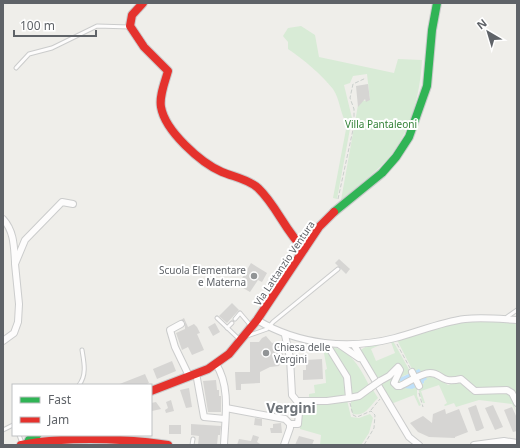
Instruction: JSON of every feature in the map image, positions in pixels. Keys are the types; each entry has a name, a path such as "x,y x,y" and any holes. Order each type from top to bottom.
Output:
{"main road":[{"path":"143,3 136,9 130,21 132,33 168,71 161,106 168,125 180,139 208,165 257,187 269,198 284,223 304,249"},
{"name":"Via Lattanzio Ventura","path":"152,391 216,364 243,339 255,324 319,227 339,207 382,173 409,137 427,86 437,3"},
{"path":"24,444 35,436"},
{"path":"24,444 78,440 122,441 168,445"}],"street":[{"path":"15,264 25,240 62,202 73,204"},
{"path":"3,219 10,226 12,234 19,304 18,322 14,333 3,341"},
{"path":"255,324 285,335 324,343 354,345 394,338 465,319 484,318 517,320"},
{"path":"181,324 170,330 175,347 193,374 204,417 225,419"},
{"path":"226,408 280,417 290,424 298,424 300,404 292,395 290,358 285,335"},
{"path":"324,343 324,347 329,348 347,377 349,398"},
{"path":"339,344 352,352 364,364"},
{"path":"354,345 364,364 410,437 419,445"},
{"path":"216,364 223,377 226,408 224,445"},
{"path":"300,404 359,396 389,376 398,367 400,370 394,383 397,386 425,374 433,373 446,381 461,379 475,391 507,390 512,393 517,403"},
{"path":"412,372 419,386"},
{"path":"284,445 290,424"},
{"path":"474,445 504,441 517,443"}],"lane":[{"path":"16,68 29,54 52,48 97,26 131,27"},
{"path":"217,318 227,328 243,339 269,328 273,322 338,269"},
{"path":"507,319 507,317 517,310"},
{"path":"235,319 240,313 255,324"},
{"path":"227,328 232,323"},
{"path":"80,384 83,379 84,366 82,350"},
{"path":"192,445 193,439"}],"path":[{"path":"339,207 338,200 354,125 354,109 350,98 353,84 366,78"},
{"path":"394,338 412,372"},
{"path":"419,386 418,394 423,407"},
{"path":"349,398 350,410 353,416 357,417 371,411 378,400 384,396"},
{"path":"364,445 368,440 376,420 375,415 371,411"}],"green space":[{"name":"Villa Pantaleoni","path":"301,26 315,35 319,57 394,73 398,59 422,60 416,103 406,131 391,155 381,166 341,200 358,105 362,101 370,100 367,74 353,76 350,83 344,85 352,118 337,199 333,198 347,124 333,89 312,68 288,49 288,42 283,36 288,28"},
{"path":"478,320 517,322 517,401 505,387 477,389 468,381 448,380 426,372 413,371 397,340 453,323"},
{"path":"393,341 411,373 403,376 401,384 397,385 397,378 393,370 377,381 359,351 367,346 386,342 371,349 376,361 395,353 391,342"},
{"path":"330,346 338,348 350,356 359,367 370,387 359,395 350,397 350,385"},
{"path":"323,348 327,349 344,377 347,397 327,400 326,398 309,400 309,394 315,393 314,385 326,383 325,370 327,369"},
{"path":"397,368 395,388 417,387 417,396 421,405 419,406 414,395 391,404 379,384"},
{"path":"425,375 437,378 448,385 454,383 462,384 474,393 505,393 512,398 516,412 512,404 479,400 456,407 454,403 445,406 444,405 447,403 439,385 421,391 425,403 423,403 419,392 419,386 424,383"},
{"path":"373,390 378,398 365,412 361,414 353,414 351,410 351,400"},
{"path":"347,400 351,417 359,418 370,414 373,418 369,433 361,445 320,445 321,435 300,429 301,404"}],"water":[{"path":"419,369 427,379 424,383 412,389 404,388 399,379"}],"building":[{"name":"Villa Pantaleoni","path":"368,84 370,100 366,102 365,99 358,107 356,86"},
{"path":"339,259 350,269 346,274 335,263"},
{"name":"Scuola Elementare e Materna","path":"251,263 267,273 262,282 258,280 250,292 238,285"},
{"path":"232,303 239,310 227,323 219,316"},
{"path":"184,318 188,327 194,324 197,327 200,333 197,334 204,350 192,355 188,347 182,350 176,333 185,329 185,322 181,320"},
{"path":"215,323 220,332 213,336 208,327"},
{"name":"Chiesa delle Vergini","path":"266,336 272,343 281,342 280,349 283,354 279,366 270,367 260,372 260,383 241,384 241,390 236,390 235,372 250,372 250,342 259,342"},
{"path":"322,359 323,379 303,380 303,370 306,370 306,360"},
{"path":"172,361 176,371 157,379 153,369"},
{"path":"145,374 149,383 147,384 120,384"},
{"path":"216,380 217,390 219,390 219,396 221,396 221,412 208,412 203,381"},
{"path":"189,388 192,407 186,408 180,390"},
{"path":"171,400 174,411 166,413 165,410 168,408 166,402"},
{"path":"156,402 161,409 152,411 152,403"},
{"path":"476,405 484,428 478,431 476,431 468,408"},
{"path":"493,405 503,427 495,430 485,408"},
{"path":"512,407 517,418 517,431 513,432 504,410"},
{"path":"445,409 446,414 459,409 468,432 455,438 429,437 418,432 410,423 423,416 432,423 433,414"},
{"path":"255,418 262,419 262,426 254,425"},
{"path":"281,423 282,433 271,433 270,428 273,428 273,424"},
{"path":"191,424 221,426 217,445 198,445 199,436 191,435"},
{"path":"169,425 181,425 181,434 169,434"},
{"path":"253,435 259,437 257,442 262,445 237,445 239,439 251,441"},
{"path":"299,436 314,440 312,445 295,445"}],"traffic: fast":[{"path":"334,212 382,173 396,157 409,137 427,86 432,30 437,3"},
{"path":"27,444 29,440 35,436"}],"traffic: jam":[{"path":"143,3 132,15 130,26 144,47 168,71 161,98 161,107 169,126 185,145 214,168 245,180 258,188 265,195 291,234 304,249"},
{"path":"152,391 208,369 229,354 257,320 319,227 334,212"},
{"path":"21,445 76,439 131,441 168,445"}],"place":[{"name":"Scuola Elementare e Materna","path":"254,276"},
{"name":"Chiesa delle Vergini","path":"266,353"}],"district":[{"name":"Vergini","path":"291,408"}]}
